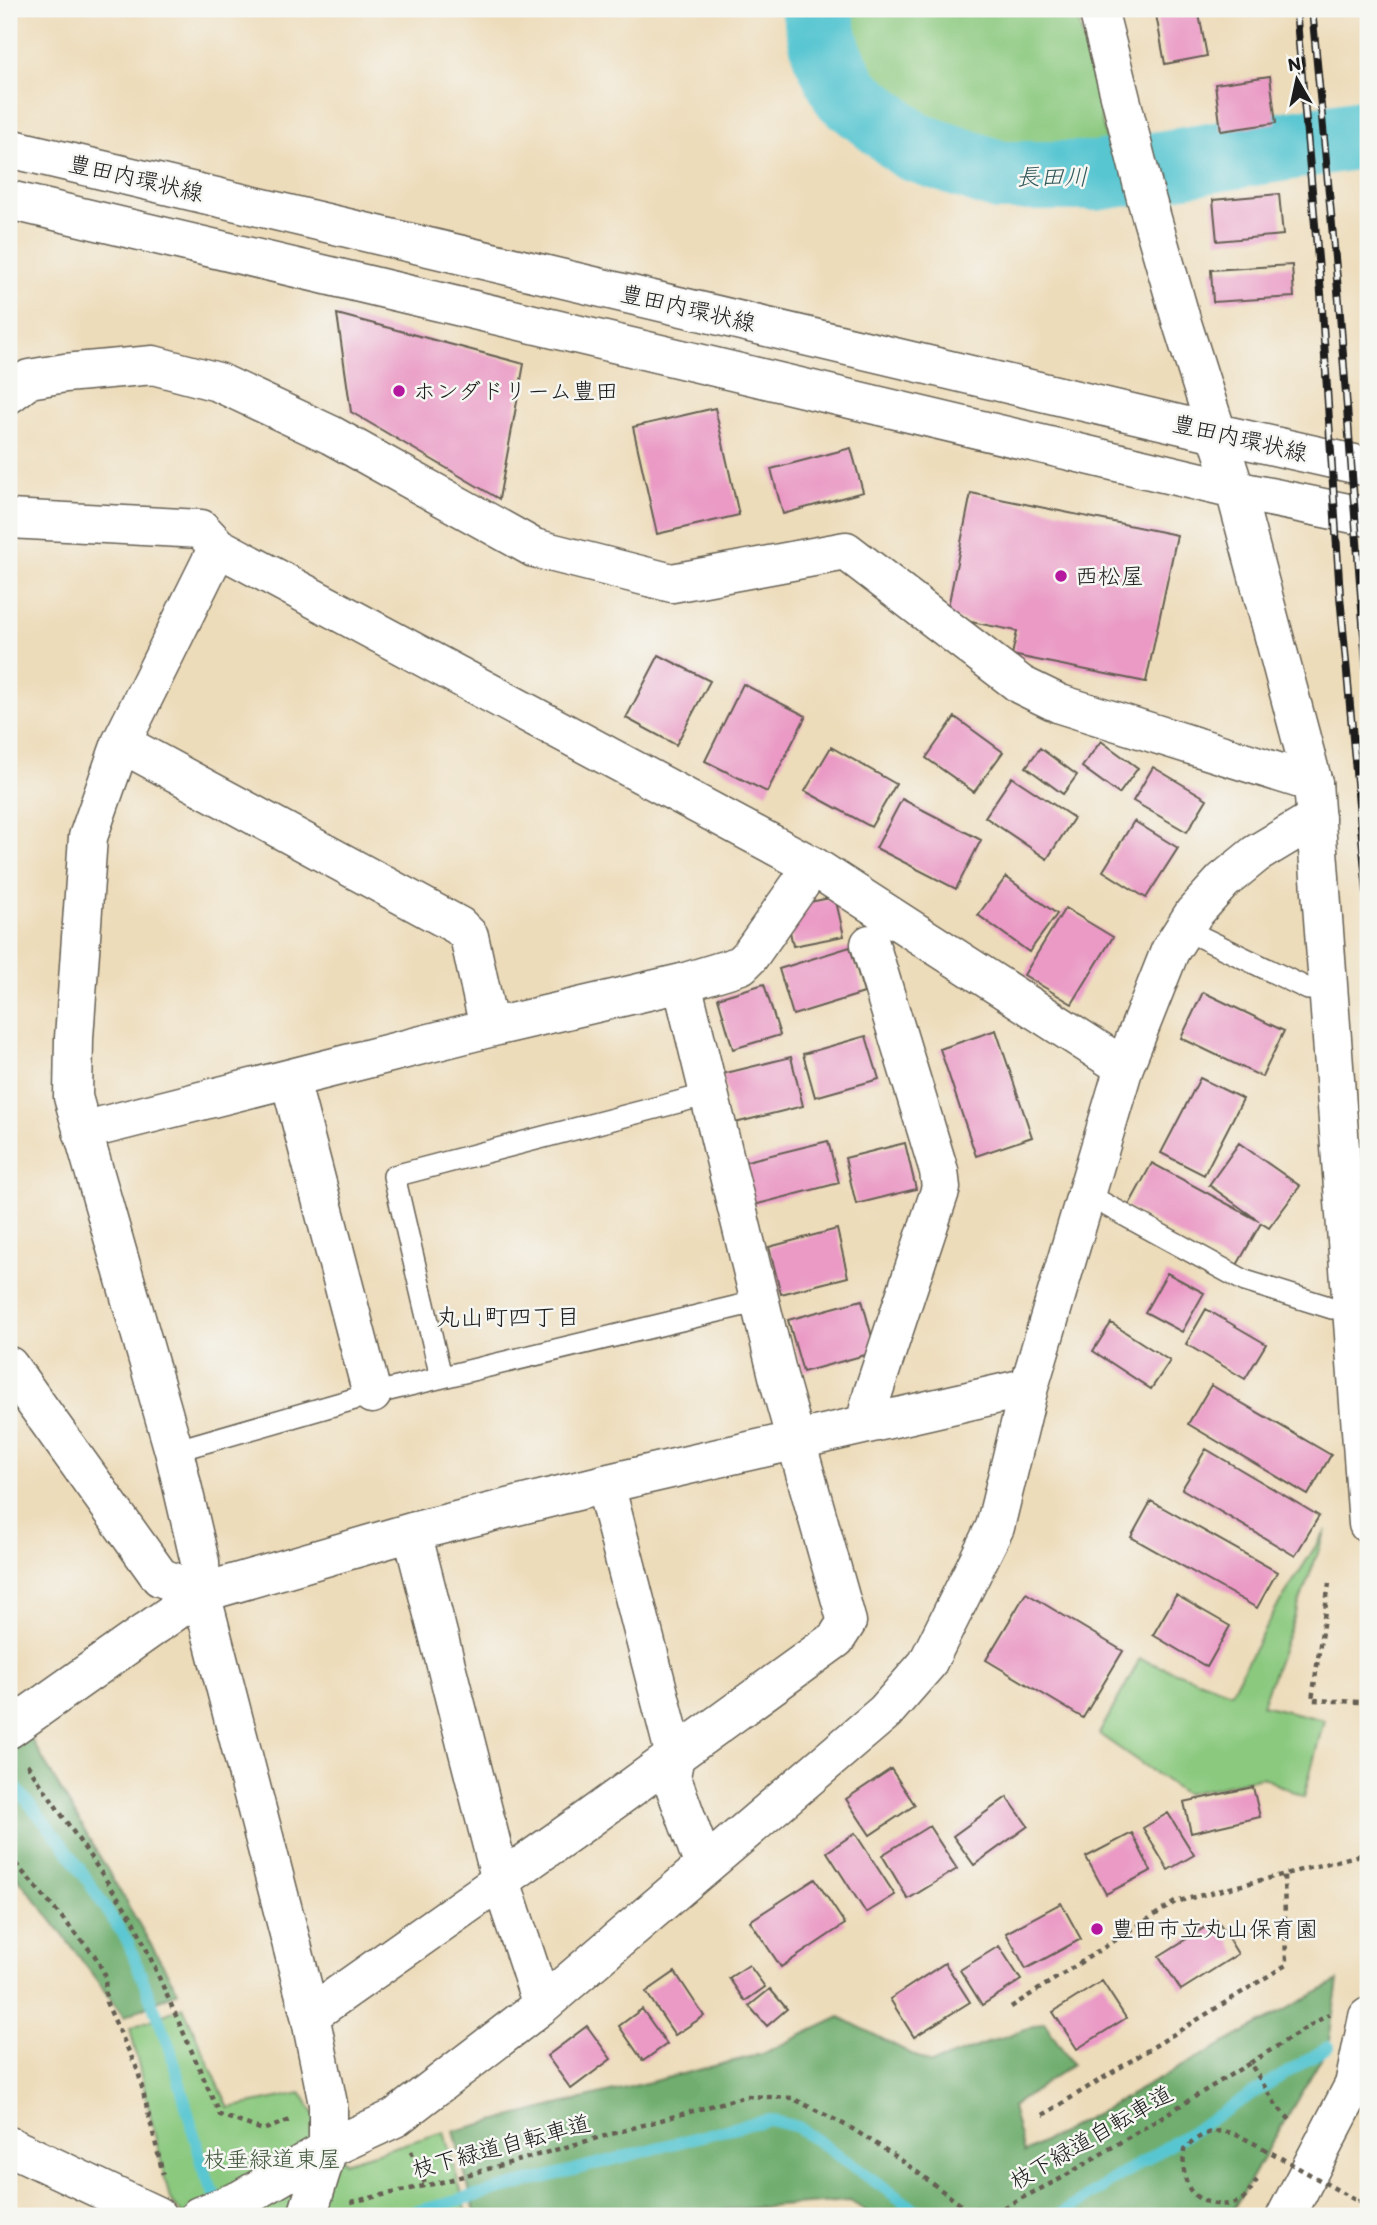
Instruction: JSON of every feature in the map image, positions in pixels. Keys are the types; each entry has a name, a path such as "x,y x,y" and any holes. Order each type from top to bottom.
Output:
{"street":[{"path":"1098,9 1146,198 1235,490 1314,801 1368,1524"},
{"name":"豊田内環状線","path":"9,148 1368,467"},
{"path":"9,200 1235,490 1368,517"},
{"path":"9,394 29,379 153,365 218,382 331,435 534,548 672,583 846,551 1021,685 1060,704 1314,801"},
{"path":"9,519 201,529 218,547 813,866 1124,1067"},
{"path":"218,547 121,743 88,837 73,1097 174,1451 200,1562 201,1593 310,2015 328,2104 328,2150 308,2215"},
{"path":"121,743 459,926 468,936 489,1028"},
{"path":"199,2216 240,2200 328,2150 400,2129 885,1712 927,1664 995,1527 1029,1387 1124,1067 1170,951 1194,913 1223,881 1314,801"},
{"path":"82,1131 489,1028 682,983 741,965 813,866"},
{"path":"865,1424 941,1188 939,1171 870,944"},
{"path":"310,2015 836,1639 846,1622 760,1301 682,983"},
{"path":"290,1080 372,1395"},
{"path":"9,1366 159,1577 201,1593"},
{"path":"15,1732 201,1593 412,1532 605,1483 1029,1387"},
{"path":"605,1483 675,1756 671,1776 704,1866"},
{"path":"412,1532 501,1881 542,2006"},
{"path":"1286,2216 1354,2085 1350,2014"},
{"path":"9,2146 161,2199"}],"lane":[{"path":"1184,929 1308,989"},
{"path":"441,1377 394,1176 709,1094"},
{"path":"1086,1194 1245,1281 1332,1308"},
{"path":"174,1451 441,1377 760,1301"}],"path":[{"path":"1329,1583 1312,1700 1361,1702"},
{"path":"15,1732 134,1921 220,2115 264,2130 328,2104"},
{"path":"1011,2007 1175,1902 1368,1853"},
{"path":"9,1856 95,1955 105,1975 106,2002 138,2071 161,2199"},
{"path":"1043,2115 1286,1965 1284,1875"},
{"name":"枝下緑道自転車道","path":"346,2200 353,2202 426,2186 747,2096 792,2098 851,2128 897,2157 965,2208 998,2210 1060,2179 1250,2063 1350,2014"},
{"path":"1250,2063 1276,2105 1293,2123 1287,2134"},
{"path":"400,2129 426,2186"},
{"path":"1259,2177 1244,2199 1228,2204 1211,2204 1190,2190 1183,2169 1184,2150 1196,2137 1212,2130 1232,2132 1357,2201 1368,2202"},
{"path":"1273,2156 1280,2145"}],"green space":[{"path":"834,9 1076,9 1109,152 1005,157 912,119 854,76"},
{"path":"1326,1530 1262,1705 1324,1720 1304,1797 1262,1777 1185,1794 1099,1734 1140,1659 1231,1692 1275,1610"},
{"path":"30,1737 178,1991 124,2017 9,1867 9,1754"},
{"path":"1338,1981 1328,2047 1229,2216 1188,2216 1186,2213 1180,2216 874,2216 850,2201 635,2216 476,2216 454,2131 762,2054 840,2017 931,2064 1044,2022 1072,2064 1012,2107 1024,2153"},
{"name":"枝垂緑道東屋","path":"183,2007 229,2108 301,2093 344,2162 444,2132 468,2216 184,2216 170,2200 130,2028"}],"building":[{"path":"1155,9 1198,9 1207,56 1165,64"},
{"path":"1270,76 1276,123 1221,131 1215,84"},
{"path":"1279,194 1283,235 1217,241 1213,200"},
{"path":"1292,265 1294,297 1213,302 1211,270"},
{"path":"337,314 524,364 499,499 351,412"},
{"path":"715,408 739,515 657,534 633,427"},
{"path":"851,448 863,492 783,514 771,469"},
{"name":"西松屋","path":"971,493 1177,535 1146,682 1012,655 1017,631 946,617"},
{"path":"659,655 710,681 676,745 626,718"},
{"path":"743,684 806,716 767,792 705,761"},
{"path":"955,717 1003,752 974,792 926,758"},
{"path":"1101,741 1138,768 1119,794 1082,767"},
{"path":"831,747 896,784 871,827 805,791"},
{"path":"1040,748 1077,775 1063,794 1026,767"},
{"path":"1153,767 1207,799 1187,832 1133,801"},
{"path":"1012,777 1074,818 1047,859 985,817"},
{"path":"902,799 981,840 956,889 876,848"},
{"path":"1134,821 1178,848 1146,898 1103,871"},
{"path":"1006,877 1057,914 1029,952 978,915"},
{"path":"835,897 844,936 793,946 785,907"},
{"path":"1065,908 1113,937 1072,1004 1024,975"},
{"path":"850,947 864,993 793,1015 779,969"},
{"path":"764,984 780,1035 733,1049 718,998"},
{"path":"1203,992 1284,1031 1262,1077 1181,1038"},
{"path":"996,1030 1032,1137 976,1156 940,1049"},
{"path":"866,1036 879,1079 815,1097 803,1054"},
{"path":"791,1057 803,1106 735,1123 722,1074"},
{"path":"1200,1078 1243,1099 1204,1175 1161,1153"},
{"path":"828,1141 839,1183 754,1205 743,1162"},
{"path":"905,1143 916,1189 856,1204 845,1158"},
{"path":"1239,1143 1300,1186 1269,1228 1261,1223 1236,1267 1128,1207 1152,1163 1259,1221 1209,1185"},
{"path":"837,1229 848,1277 781,1294 769,1247"},
{"path":"1167,1273 1204,1293 1182,1332 1145,1312"},
{"path":"862,1300 876,1352 803,1372 788,1320"},
{"path":"1206,1309 1266,1344 1245,1379 1186,1344"},
{"path":"1111,1323 1170,1361 1151,1389 1093,1351"},
{"path":"1211,1385 1331,1455 1308,1495 1188,1424"},
{"path":"1206,1449 1319,1516 1295,1556 1182,1489"},
{"path":"1151,1501 1277,1572 1257,1608 1131,1537"},
{"path":"1026,1593 1123,1651 1083,1718 986,1660"},
{"path":"1176,1595 1230,1626 1207,1667 1153,1635"},
{"path":"891,1769 915,1805 870,1835 846,1799"},
{"path":"1253,1787 1260,1817 1191,1833 1184,1802"},
{"path":"1007,1797 1028,1826 974,1865 953,1836"},
{"path":"1168,1813 1194,1855 1168,1870 1143,1828"},
{"path":"929,1826 957,1869 908,1899 882,1855"},
{"path":"855,1833 895,1895 866,1913 827,1852"},
{"path":"1132,1833 1151,1871 1106,1894 1086,1857"},
{"path":"815,1879 845,1924 781,1967 750,1921"},
{"path":"1061,1903 1081,1939 1026,1969 1006,1933"},
{"path":"1217,1920 1238,1954 1181,1990 1159,1956"},
{"path":"999,1946 1021,1980 982,2005 960,1970"},
{"path":"945,1963 970,2002 914,2037 890,1999"},
{"path":"749,1965 765,1987 745,2001 729,1978"},
{"path":"675,1972 704,2016 675,2035 646,1992"},
{"path":"1102,1981 1126,2018 1077,2049 1053,2012"},
{"path":"770,1989 787,2009 767,2026 749,2006"},
{"path":"642,2009 667,2044 643,2061 619,2026"},
{"path":"587,2026 611,2059 571,2089 547,2056"}],"waterway":[{"name":"長田川","path":"816,9 827,53 847,94 912,146 1000,176 1096,176 1368,133"},
{"path":"9,1779 68,1851 128,1942 170,2048 205,2174 219,2203"},
{"path":"1059,2216 1328,2047"},
{"path":"399,2216 770,2120 798,2127 924,2216"}],"railway":[{"path":"1296,9 1321,293 1340,596 1368,903"},
{"path":"1312,9 1339,301 1368,689"}],"place":[{"name":"ホンダドリーム豊田","path":"399,391"},
{"name":"西松屋","path":"1061,576"},
{"name":"豊田市立丸山保育園","path":"1097,1929"}],"district":[{"name":"丸山町四丁目","path":"508,1316"}]}
